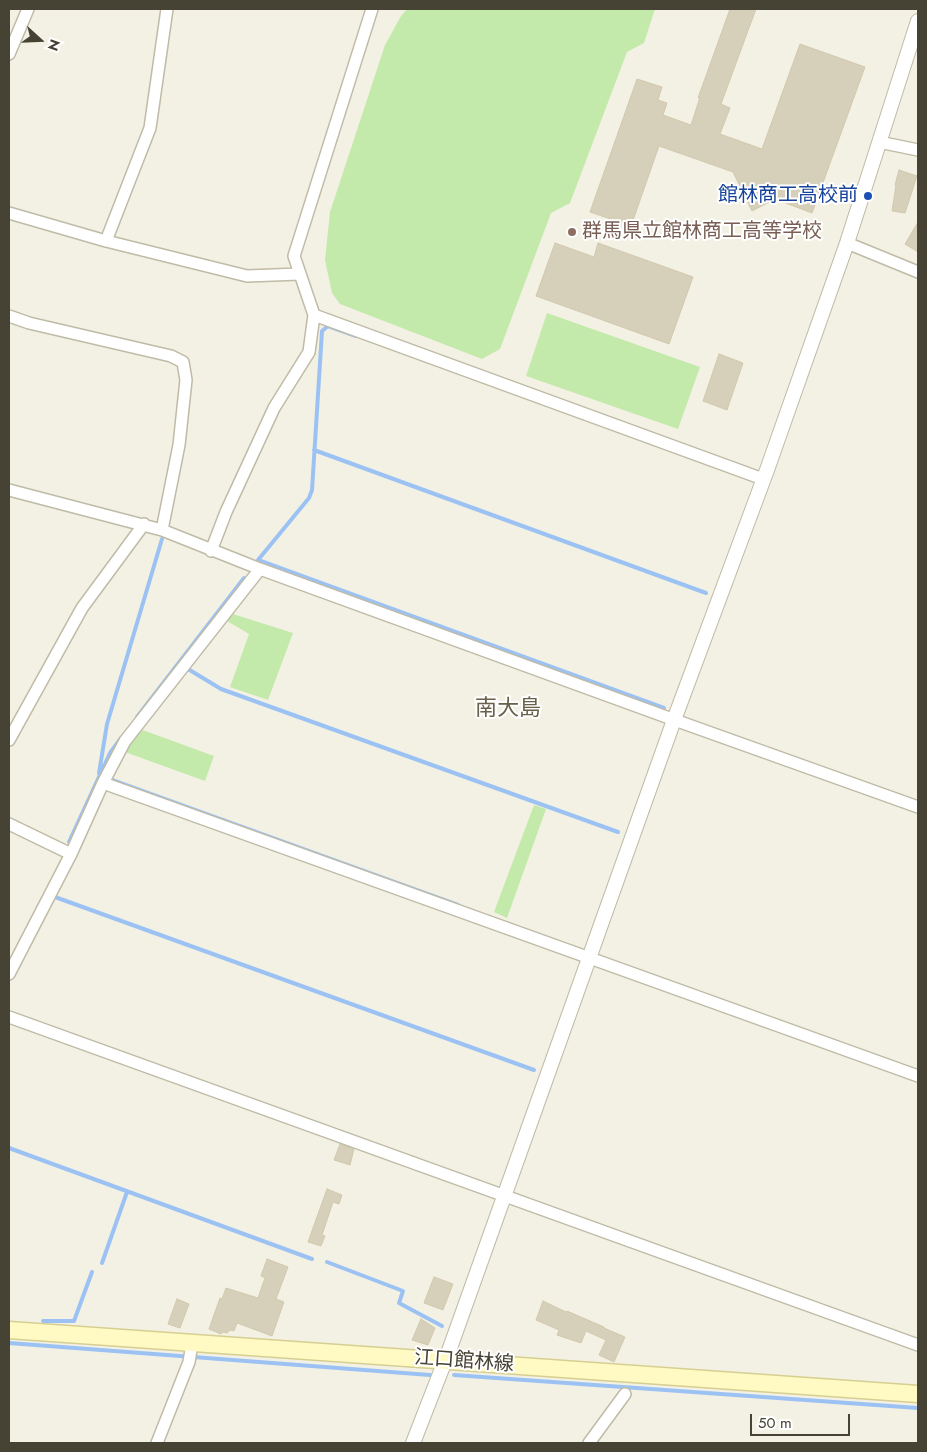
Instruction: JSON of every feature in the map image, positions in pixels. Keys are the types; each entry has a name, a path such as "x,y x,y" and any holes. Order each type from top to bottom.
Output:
{"main road":[{"name":"江口館林線","path":"9,1330 917,1394"}],"street":[{"path":"9,54 28,9"},
{"path":"106,241 150,128 167,9"},
{"path":"212,550 226,512 274,408 309,352 314,315 294,256 372,9"},
{"path":"413,1443 445,1360 847,243 918,21"},
{"path":"880,142 918,150"},
{"path":"9,213 106,241 247,276 299,274"},
{"path":"847,243 918,272"},
{"path":"314,315 763,479"},
{"path":"9,316 29,324 171,356 183,362 186,380 180,445 162,530"},
{"path":"9,490 162,530 260,569 918,807"},
{"path":"9,740 82,608 144,524"},
{"path":"9,974 71,854 102,783 125,741 260,569"},
{"path":"102,783 918,1076"},
{"path":"9,824 71,854"},
{"path":"9,1017 918,1344"},
{"path":"157,1443 190,1362 192,1344"},
{"path":"589,1443 625,1394"}],"green space":[{"path":"407,9 655,9 644,43 627,52 570,203 551,213 500,349 482,359 340,304 332,293 325,260 330,212 385,45"},
{"path":"547,313 700,367 678,429 526,376"},
{"path":"233,614 293,633 268,700 230,687 249,634 227,621"},
{"path":"140,729 214,756 205,781 125,752"},
{"path":"534,805 546,809 507,918 494,912"}],"building":[{"path":"730,9 756,9 721,104 730,108 720,134 762,149 800,44 865,67 812,213 775,199 752,211 733,172 659,146 631,226 590,212 637,79 662,87 658,100 667,103 663,115 691,125 700,97 698,98"},
{"path":"899,170 917,176 905,213 892,211"},
{"path":"918,222 918,252 905,244"},
{"path":"555,243 594,257 598,243 693,277 669,344 536,296"},
{"path":"719,354 743,363 727,410 703,401"},
{"path":"340,1144 354,1149 350,1165 334,1160"},
{"path":"327,1189 342,1195 339,1204 333,1202 322,1235 325,1236 321,1246 308,1242"},
{"path":"267,1259 288,1267 276,1299 284,1302 272,1336 237,1323 234,1331 230,1330 227,1333 222,1332 221,1334 209,1329 220,1298 222,1299 226,1288 258,1298 265,1278 261,1276"},
{"path":"434,1277 453,1284 443,1310 424,1303"},
{"path":"177,1299 189,1304 180,1328 168,1324"},
{"path":"543,1301 625,1337 614,1362 599,1355 606,1340 586,1331 581,1343 557,1335 559,1330 536,1320"},
{"path":"421,1319 435,1328 428,1345 412,1340"}],"waterway":[{"path":"356,336 328,326 322,331 312,490 309,498 258,560 664,708"},
{"path":"314,450 706,593"},
{"path":"99,773 107,724 162,539"},
{"path":"137,717 244,578"},
{"path":"188,669 221,689 618,832"},
{"path":"69,842 110,753 121,738"},
{"path":"112,780 458,905"},
{"path":"55,897 534,1070"},
{"path":"9,1148 312,1259"},
{"path":"102,1263 127,1192"},
{"path":"327,1262 403,1291 399,1303 442,1326"},
{"path":"43,1321 74,1321 92,1272"},
{"path":"9,1343 430,1375"},
{"path":"454,1375 918,1408"}],"place":[{"name":"館林商工高校前","path":"868,196"},
{"name":"群馬県立館林商工高等学校","path":"572,232"}],"district":[{"name":"南大島","path":"508,710"}]}
